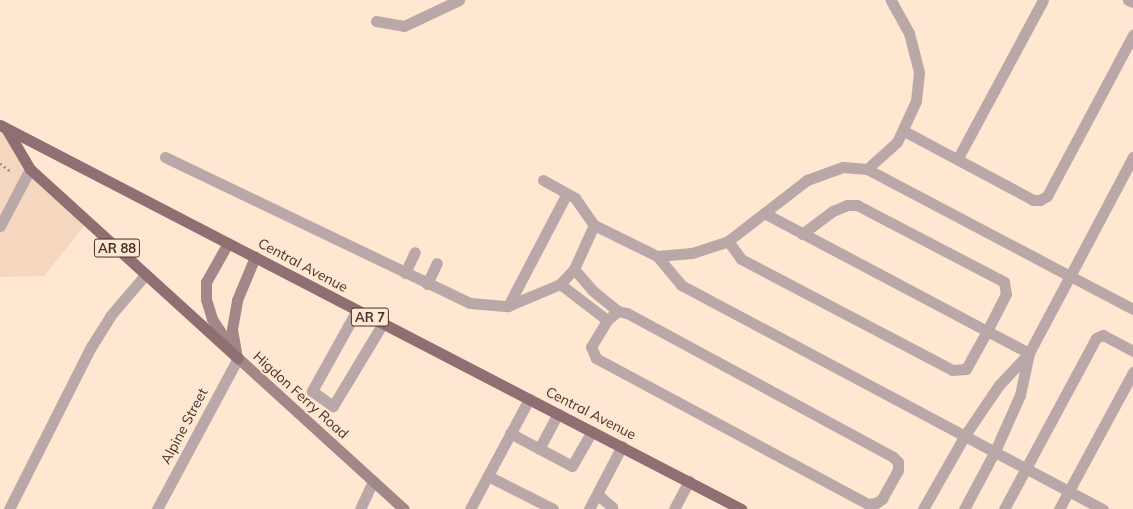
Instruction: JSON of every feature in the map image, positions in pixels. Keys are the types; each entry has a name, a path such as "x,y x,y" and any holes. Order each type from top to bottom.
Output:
{"main road":[{"name":"AR 88","path":"3,127 30,170 238,358"},
{"name":"Central Avenue","path":"3,127 622,446 741,509"},
{"path":"228,243 206,282 206,299 212,319 238,358"},
{"name":"Higdon Ferry Road","path":"255,257 237,300 232,329 238,358 404,509"}],"street":[{"path":"376,21 404,26 459,0"},
{"path":"867,169 897,142 904,131 916,100 919,72 909,33 891,0"},
{"path":"958,158 1043,0"},
{"path":"1128,0 1133,2"},
{"path":"904,131 958,158 1033,200 1040,200 1046,196 1133,35"},
{"path":"165,157 427,284 470,303 508,306 560,284 574,269 594,225"},
{"path":"964,509 995,451 1020,395 1030,353 1133,157"},
{"path":"656,256 692,253 728,240 807,180 842,167 867,169 1133,309"},
{"path":"0,226 30,170"},
{"path":"543,180 575,198 594,225 656,256 681,285 1103,509"},
{"path":"508,306 567,193"},
{"path":"728,240 741,259 952,370 966,369 1006,294 1004,282 856,205 847,205 832,211 802,234"},
{"path":"764,213 1030,353"},
{"path":"405,273 415,252"},
{"path":"427,284 437,263"},
{"path":"574,269 593,291 618,311 627,313 893,457 898,462 898,470 882,499 876,504 868,504 596,358 591,347 607,320 618,311"},
{"path":"9,509 91,347 110,316 146,274"},
{"path":"560,284 607,320"},
{"path":"357,310 312,391 333,406 383,323"},
{"path":"1004,509 1096,338 1103,336 1133,351"},
{"path":"923,509 965,435 999,385 1030,353"},
{"name":"Alpine Street","path":"156,509 238,358"},
{"path":"1059,509 1133,372"},
{"path":"470,509 529,399"},
{"path":"539,449 558,414"},
{"path":"510,433 572,466 592,431"},
{"path":"589,509 622,446"},
{"path":"488,476 553,509"},
{"path":"360,509 373,481"},
{"path":"674,509 689,481"},
{"path":"597,494 612,507 611,509"}],"shaded area":[{"path":"0,125 30,169 88,221 44,276 0,277"}]}
